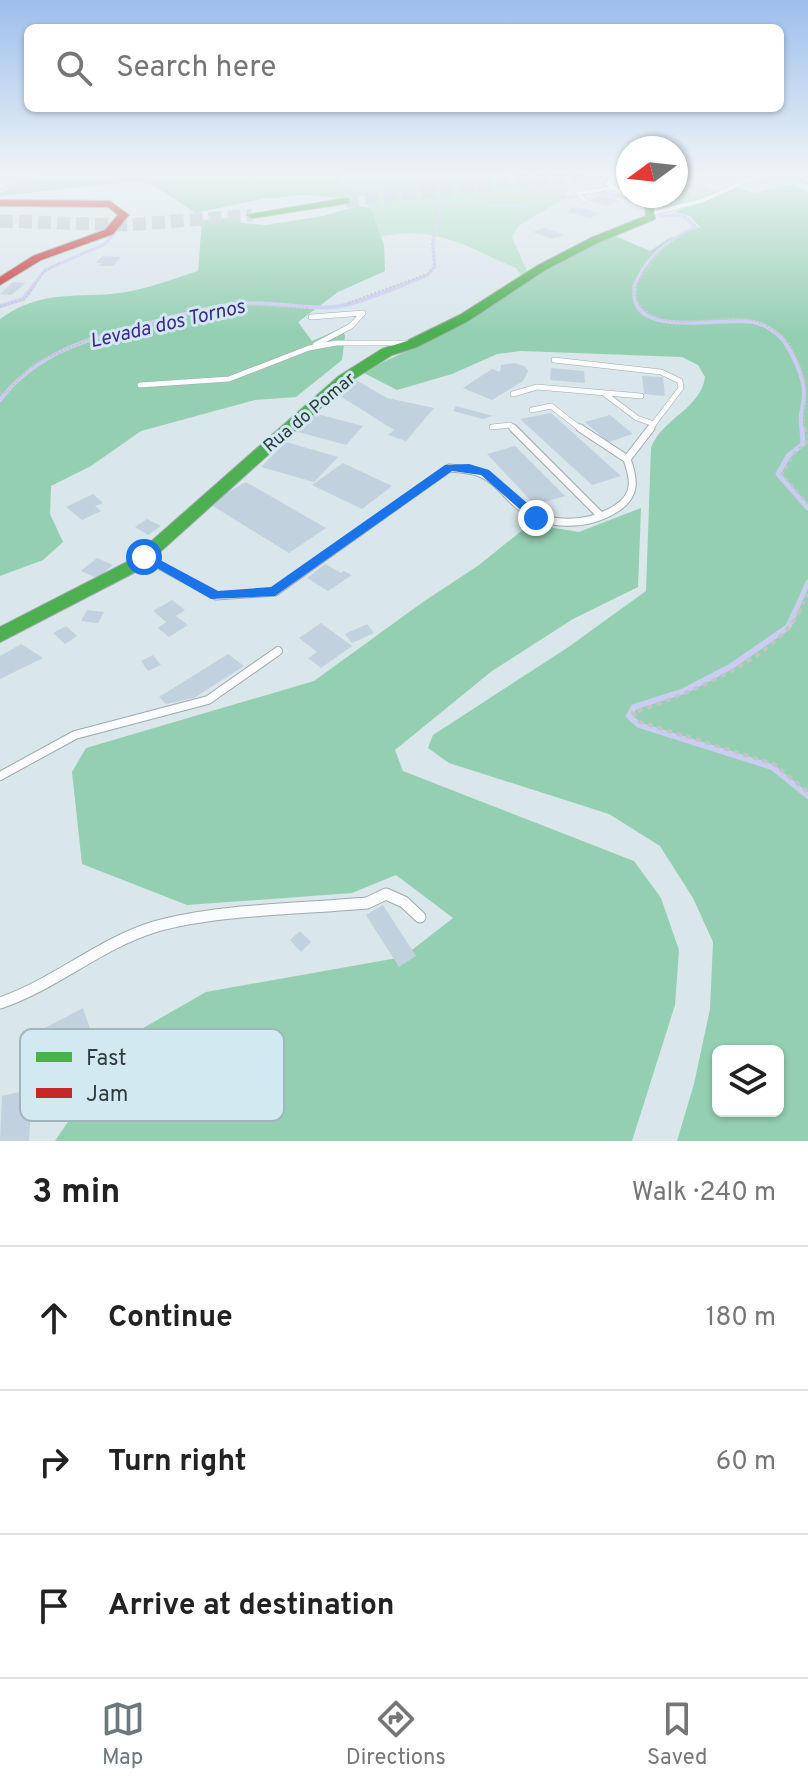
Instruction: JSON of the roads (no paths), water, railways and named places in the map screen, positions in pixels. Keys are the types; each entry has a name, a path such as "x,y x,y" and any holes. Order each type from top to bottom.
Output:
{"street":[{"path":"0,282 35,258 79,246 114,226"},
{"name":"Rua do Pomar","path":"0,635 135,565 344,379 387,352 412,344 464,318 541,268 595,240 630,226"}],"lane":[{"path":"140,385 229,379 309,348 363,316 363,313 311,317"},
{"path":"309,348 336,343 412,344"},
{"path":"554,360 675,376 681,388 627,459"},
{"path":"513,394 537,387 641,396"},
{"path":"603,393 637,418 654,424"},
{"path":"144,557 216,596 275,592 449,468 469,468 485,473 529,513 547,521 576,522 601,516 631,495 634,485 627,459 607,448 551,406 532,410"},
{"path":"492,427 510,425 601,516"},
{"path":"0,776 75,735 208,700 278,651"},
{"path":"0,1003 24,995 74,964 151,928 187,919 367,903 386,894 404,902 420,917"}],"waterway":[{"name":"Levada dos Tornos","path":"32,287 45,270 105,244 121,226"},
{"name":"Levada dos Tornos","path":"403,285 428,275 435,267 433,244 436,226"},
{"name":"Levada dos Tornos","path":"634,287 658,250 694,226"},
{"name":"Levada dos Tornos","path":"0,306 23,299 34,285"},
{"name":"Levada dos Tornos","path":"0,400 15,383 50,357 110,333 236,304 334,307 403,285"},
{"name":"Levada dos Tornos","path":"398,287 403,285"},
{"name":"Levada dos Tornos","path":"635,285 636,303 644,314 659,320 678,323 753,322 777,334 791,352 802,380 802,430"},
{"name":"Levada dos Tornos","path":"802,428 803,444 788,456 778,474 808,508"},
{"name":"Levada dos Tornos","path":"795,612 808,582"},
{"name":"Levada dos Tornos","path":"796,610 788,627 730,667 684,691 634,707 629,716 639,725 772,767 808,796"}]}
